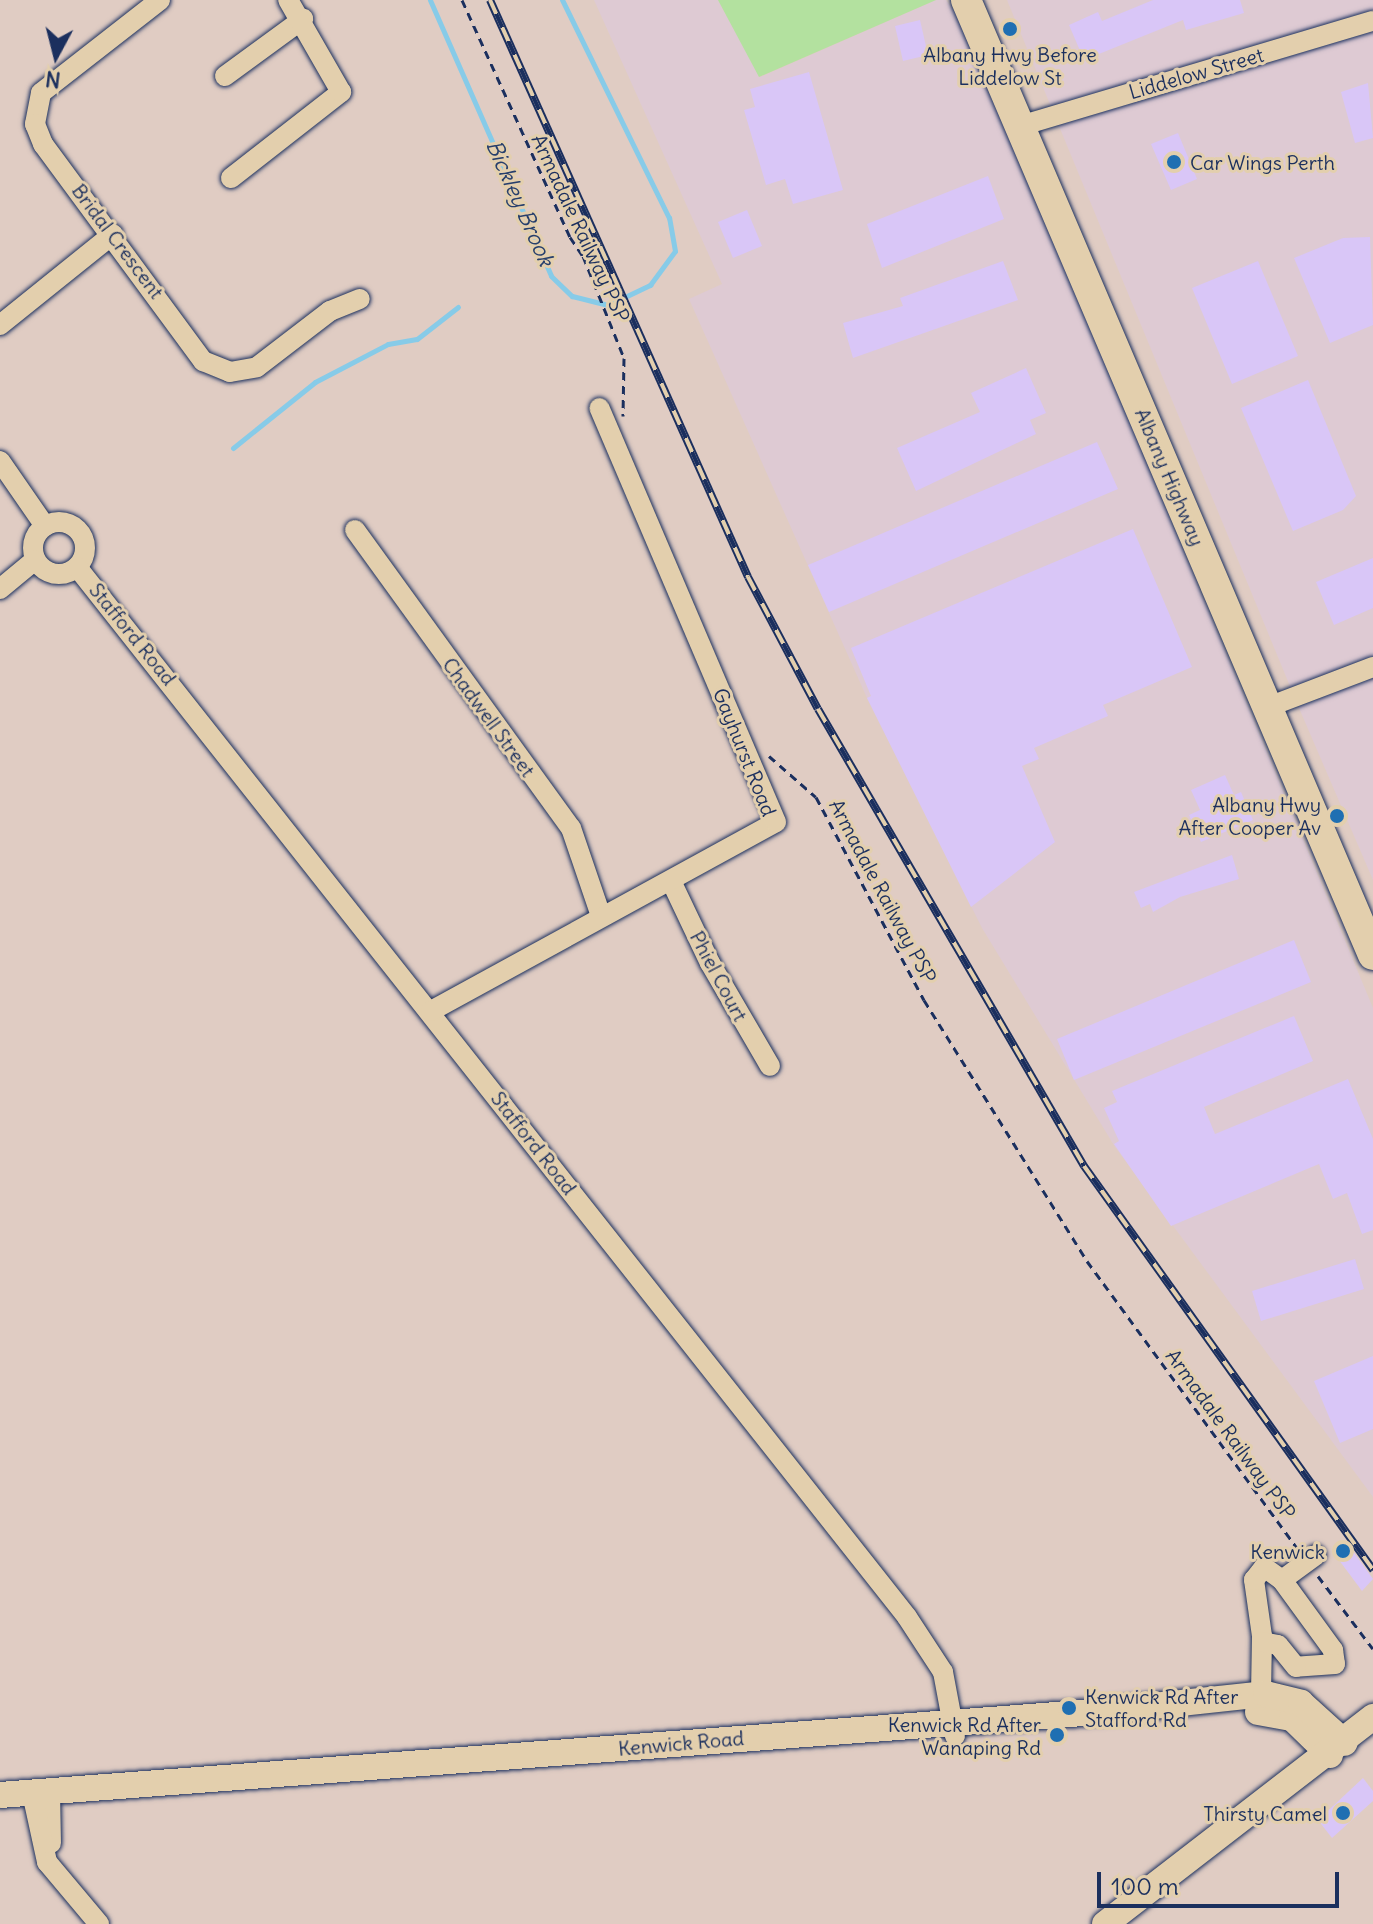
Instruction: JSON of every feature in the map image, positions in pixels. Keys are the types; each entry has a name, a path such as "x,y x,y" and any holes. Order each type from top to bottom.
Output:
{"highway":[{"name":"Albany Highway","path":"966,0 1027,123 1276,705 1373,921"},
{"name":"Albany Highway","path":"983,0 1027,123"},
{"name":"Albany Highway","path":"1276,705 1373,955"}],"main road":[{"name":"Kenwick Road","path":"954,1730 1261,1694 1301,1703 1357,1735"},
{"name":"Kenwick Road","path":"0,1795 42,1799 954,1730 1273,1711 1357,1735"},
{"path":"1105,1924 1357,1735"},
{"name":"Kenwick Road","path":"0,1810 42,1799"}],"street":[{"name":"Bridal Crescent","path":"160,0 41,93 35,108 43,144 113,234 203,361 230,372 257,367 330,311 360,299"},
{"path":"231,178 341,92 303,19 288,0"},
{"path":"225,76 303,19"},
{"name":"Liddelow Street","path":"1027,123 1373,21"},
{"path":"0,325 113,234"},
{"name":"Gayhurst Road","path":"431,1011 601,916 672,883 776,822 599,408"},
{"path":"0,461 45,526 34,540 35,560 0,589"},
{"name":"Stafford Road","path":"45,526 60,522 77,528 85,546 77,567"},
{"name":"Chadwell Street","path":"355,530 571,828 601,916"},
{"name":"Stafford Road","path":"35,560 53,574 77,567"},
{"name":"Stafford Road","path":"77,567 431,1011 933,1652 949,1688 954,1730"},
{"path":"1276,705 1373,667"},
{"name":"Phiel Court","path":"672,883 710,963 770,1066"},
{"path":"1282,1580 1312,1558"},
{"path":"1261,1694 1262,1642 1255,1575 1268,1567 1282,1580 1333,1650 1335,1664 1299,1668 1278,1645 1262,1642"},
{"path":"42,1799 57,1871 99,1924"}],"path":[{"name":"Armadale Railway PSP","path":"462,0 592,277 610,323 627,370 623,423"},
{"name":"Armadale Railway PSP","path":"763,747 781,770 816,797 917,987 1094,1273 1312,1558 1373,1649"}],"shaded area":[{"path":"594,0 718,0 760,77 936,0 946,0 968,33 1373,1008 1373,1497 1115,1147 982,928 867,698 689,299 722,284"},
{"path":"1007,0 1373,0 1373,880 1299,708"}],"green space":[{"path":"718,0 936,0 759,77"}],"building":[{"path":"1153,0 1240,0 1244,13 1186,30 1183,20 1084,60 1069,25 1098,12 1102,21"},
{"path":"920,20 928,55 903,61 895,26"},
{"path":"809,72 843,190 793,204 785,179 766,185 744,110 755,107 750,89"},
{"path":"1368,83 1373,138 1355,143 1341,92"},
{"name":"Car Wings Perth","path":"1178,133 1197,179 1171,190 1151,144"},
{"path":"988,176 1004,219 882,268 867,224"},
{"path":"747,210 762,246 733,258 718,222"},
{"path":"1370,237 1373,325 1330,343 1294,258 1343,238"},
{"path":"1003,261 1018,300 853,358 843,323 903,306 900,298"},
{"path":"1258,261 1298,356 1232,384 1192,288"},
{"path":"1026,368 1046,413 1030,420 1036,434 916,491 897,448 980,412 971,393"},
{"path":"1308,380 1356,496 1343,510 1293,531 1241,408"},
{"path":"1097,442 1118,489 829,612 808,565"},
{"path":"1133,529 1192,667 1103,705 1108,716 1034,748 1039,759 1022,766 1055,842 971,907 867,698 871,696 851,648"},
{"path":"1373,558 1373,608 1334,625 1316,582"},
{"path":"1225,775 1234,795 1241,792 1253,820 1201,842 1189,815 1200,810 1191,790"},
{"path":"1232,855 1239,879 1180,897 1153,912 1150,904 1141,908 1134,892"},
{"path":"1294,940 1311,982 1074,1080 1057,1039"},
{"path":"1294,1016 1313,1061 1204,1107 1215,1134 1348,1079 1373,1139 1373,1230 1362,1234 1347,1193 1333,1199 1319,1164 1171,1226 1114,1144 1119,1141 1104,1108 1117,1102 1112,1091"},
{"path":"1355,1259 1364,1289 1261,1321 1252,1291"},
{"path":"1373,1356 1373,1429 1340,1443 1314,1381"},
{"path":"1347,1543 1373,1579 1362,1591 1333,1552"},
{"name":"Thirsty Camel","path":"1363,1778 1373,1791 1373,1801 1332,1838 1318,1820"}],"waterway":[{"name":"Bickley Brook","path":"430,0 551,276 572,296 608,305 650,285 675,251 669,218 562,0"},
{"path":"233,448 315,382 388,344 417,339 458,307"}],"railway":[{"path":"490,0 748,577 818,709 1084,1166 1373,1570"}],"place":[{"name":"Albany Hwy Before Liddelow St","path":"1010,29"},
{"name":"Car Wings Perth","path":"1174,162"},
{"name":"Albany Hwy After Cooper Av","path":"1337,816"},
{"name":"Kenwick","path":"1343,1551"},
{"name":"Kenwick Rd After Stafford Rd","path":"1069,1708"},
{"name":"Kenwick Rd After Wanaping Rd","path":"1057,1735"},
{"name":"Thirsty Camel","path":"1343,1813"}]}
